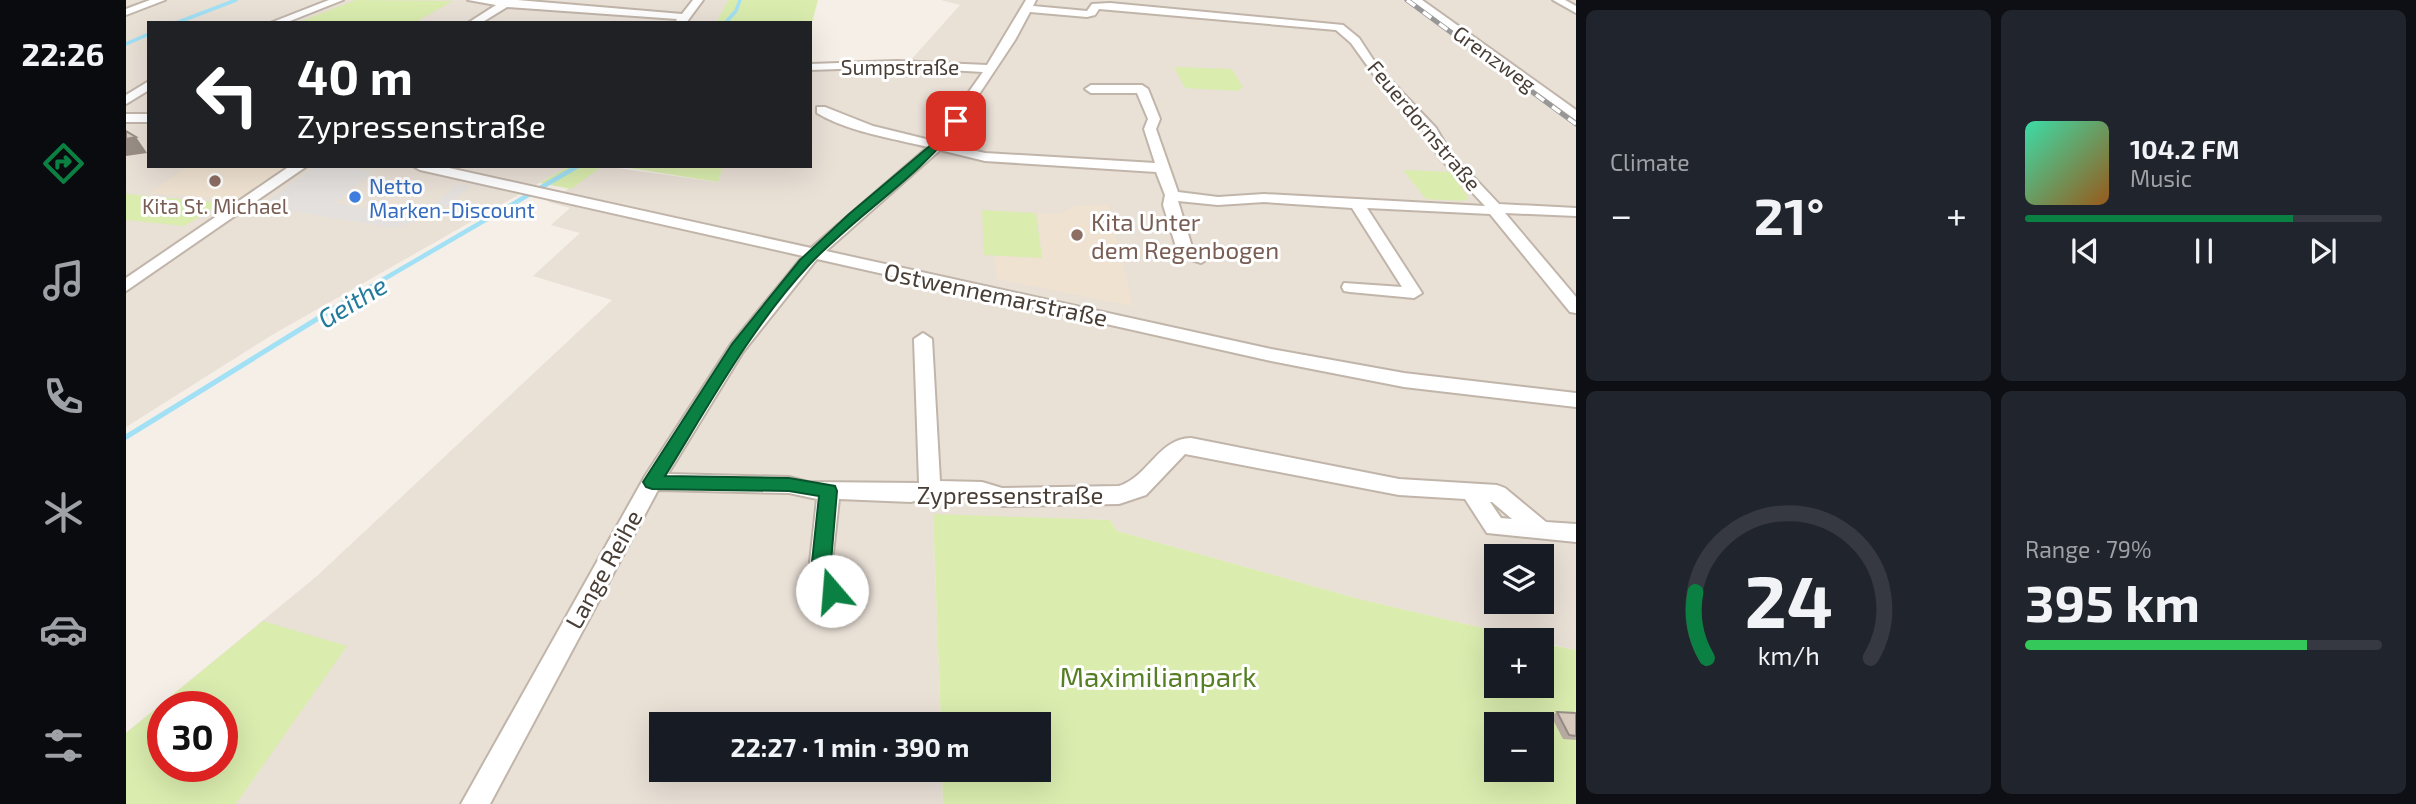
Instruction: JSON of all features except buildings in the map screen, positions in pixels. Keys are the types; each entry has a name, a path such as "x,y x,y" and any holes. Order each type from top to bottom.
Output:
{"street":[{"path":"126,12 160,0"},
{"path":"280,21 338,0"},
{"path":"473,0 683,20 698,0"},
{"name":"Grenzweg","path":"1415,0 1576,116"},
{"path":"1558,0 1576,10"},
{"path":"476,21 508,2"},
{"name":"Feuerdornstraße","path":"1029,4 1091,13 1093,3 1339,27 1361,48 1371,66 1398,98 1407,103 1441,144 1444,154 1490,201 1493,208 1485,211 1378,207 1356,203 1264,198 1246,201 1172,195"},
{"name":"Lange Reihe","path":"475,804 652,482 737,348 818,249 936,146 956,121 1029,4"},
{"path":"583,21 595,10"},
{"name":"Sumpstraße","path":"812,67 897,64 990,69"},
{"path":"126,100 147,86"},
{"path":"1091,89 1142,89 1154,119 1150,129 1162,160 1161,168 1172,195 1171,205 1186,253 1201,258"},
{"path":"821,110 869,129 1005,160 1161,168"},
{"path":"126,118 147,118"},
{"path":"127,284 297,168"},
{"name":"Ostwennemarstraße","path":"430,168 818,249 1324,366 1418,382 1576,400"},
{"path":"1350,287 1414,293 1356,203"},
{"path":"1493,208 1576,212"},
{"path":"1493,208 1576,308"},
{"path":"923,339 930,489"},
{"name":"Zypressenstraße","path":"652,482 789,485 829,491 911,493 930,489 982,490 1013,497 1128,494 1138,489 1180,446 1191,446 1390,486 1497,494 1543,532 1576,533"},
{"path":"829,491 821,562 832,591"}],"shaded area":[{"path":"126,0 728,0 717,21 147,21 147,168 565,168 272,335 126,427"},
{"path":"941,0 1576,0 1576,650 1554,645 1554,628 1484,628 1359,599 1117,531 1110,520 933,515 941,712 649,712 649,782 942,782 943,804 126,804 126,733 147,716 147,782 238,782 238,691 177,691 317,576 612,300 533,276 580,233 551,225 570,208 548,202 600,168 717,182 722,168 812,168 812,69 909,62 960,5"},
{"name":"Kita St. Michael","path":"184,168 283,168 238,200 151,193"},
{"path":"314,168 354,168 373,172 334,203 407,215 411,211 425,213 458,184 470,186 440,213 396,228 261,206"},
{"name":"Kita Unter dem Regenbogen","path":"1078,205 1108,205 1133,306 997,279 994,256 1042,258 1037,213 1059,214"}],"green space":[{"path":"356,0 453,1 418,21 301,21"},
{"path":"728,0 818,0 812,22 717,21"},
{"path":"1174,67 1232,69 1243,87 1238,91 1185,88"},
{"path":"566,168 600,168 571,189 540,183"},
{"path":"630,168 722,168 718,182"},
{"path":"1403,170 1450,172 1469,198 1463,201 1426,199"},
{"path":"126,194 223,203 184,226 126,220"},
{"path":"982,210 1036,213 1042,258 984,255"},
{"name":"Maximilianpark","path":"933,514 1110,520 1117,531 1359,599 1484,628 1484,698 1554,698 1554,645 1576,650 1576,804 943,804 942,782 1051,782 1051,712 941,712"},
{"path":"263,621 347,646 236,804 126,804 126,733 147,716 147,782 238,782 238,691 177,691"}],"waterway":[{"path":"181,21 236,0"},
{"name":"Geithe","path":"727,21 736,11 740,0"},
{"path":"126,44 147,35"},
{"name":"Geithe","path":"348,300 575,168"},
{"name":"Geithe","path":"126,437 351,298"}],"railway":[{"path":"1407,0 1576,124"}],"place":[{"name":"Kita St. Michael","path":"215,181"},
{"name":"Netto Marken-Discount","path":"355,197"},
{"name":"Kita Unter dem Regenbogen","path":"1077,235"}],"route":[{"path":"832,591 821,562 829,491 789,485 652,482 737,348 804,263 852,217 936,146 956,121"}]}
